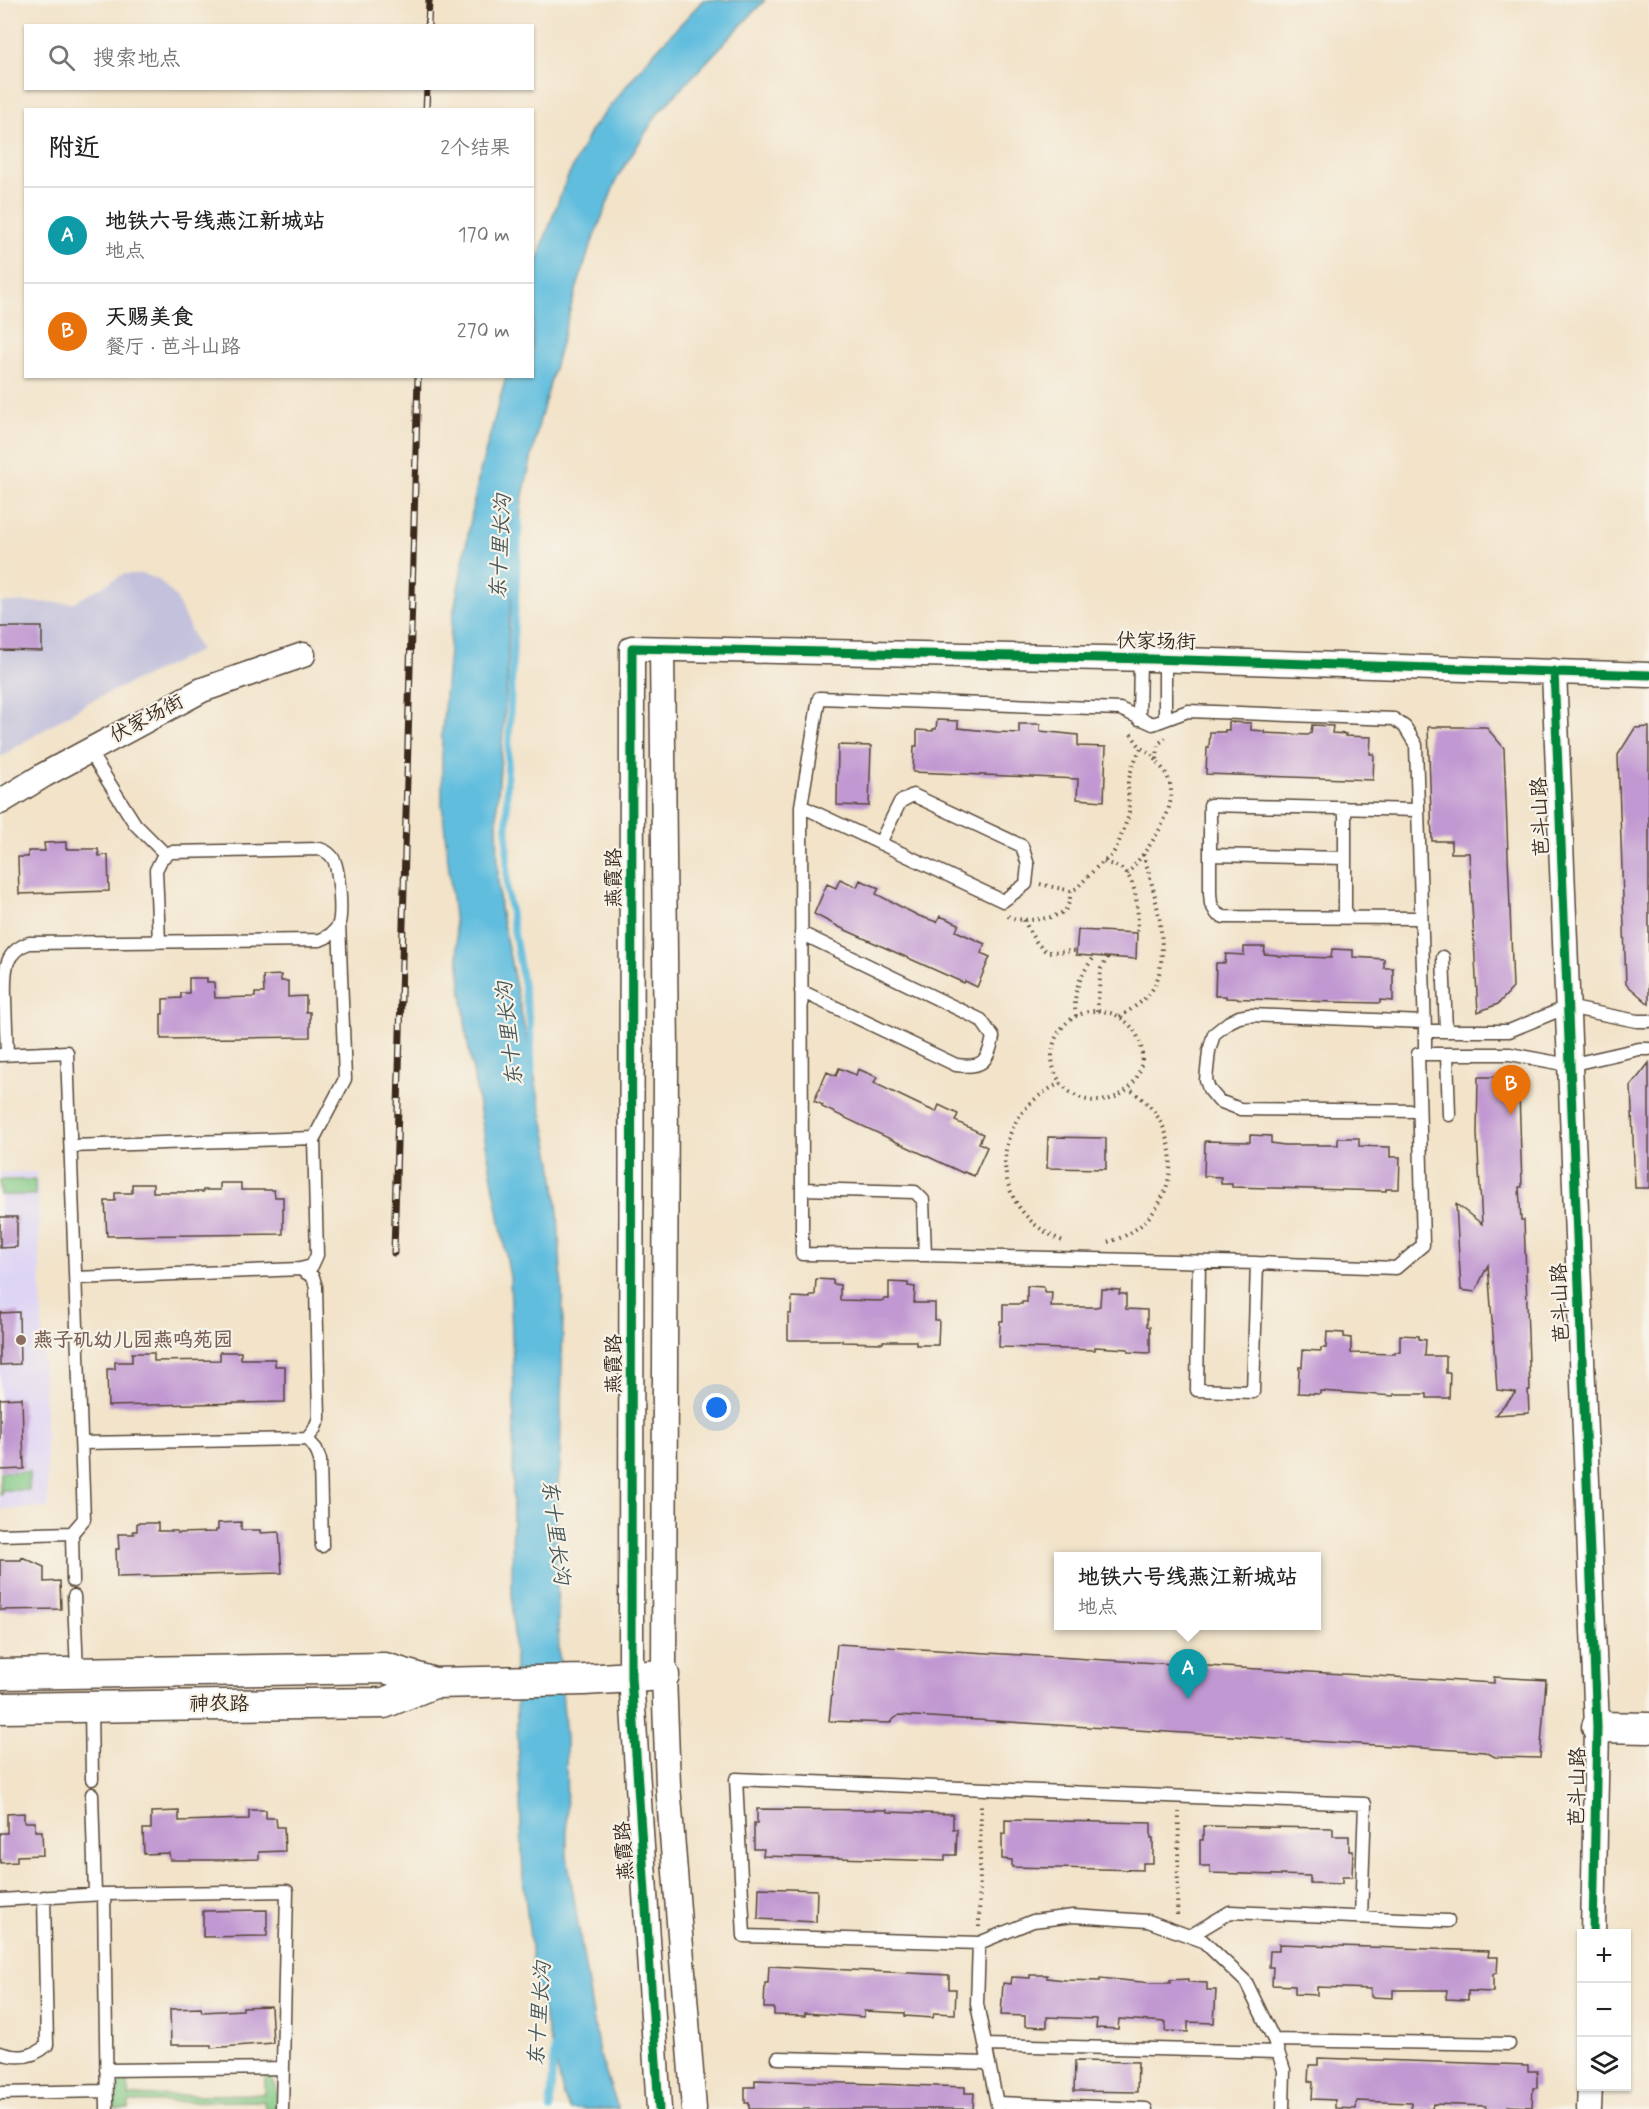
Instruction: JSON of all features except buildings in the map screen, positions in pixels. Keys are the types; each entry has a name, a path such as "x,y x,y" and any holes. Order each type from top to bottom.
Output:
{"street":[{"name":"燕霞路","path":"659,2109 632,1677 632,648 662,649"},
{"name":"伏家场街","path":"662,649 1140,659 1649,675"},
{"path":"662,649 666,1055 664,1675 668,1785 694,2109"},
{"name":"伏家场街","path":"0,802 202,690 303,655"},
{"name":"芭斗山路","path":"1554,671 1598,1727 1593,1929"},
{"name":"神农路","path":"0,1674 385,1668 434,1683 584,1680 664,1675"},
{"name":"神农路","path":"0,1708 384,1703 434,1683"},
{"path":"1598,1727 1649,1728"},
{"path":"1589,2109 1590,2091"}],"lane":[{"path":"1139,719 1140,659"},
{"path":"1165,660 1165,719"},
{"path":"1425,1054 1416,745 1406,727 1394,719 1188,711 1153,724 1120,709 819,698 801,806 802,1254 925,1255 1396,1268 1423,1245 1418,1054 1425,1054 1510,1054 1569,1065 1649,1048"},
{"path":"89,751 135,824 166,855"},
{"path":"801,806 1003,901 1026,884 1028,865 1022,846 913,795 900,802 880,843"},
{"path":"1418,810 1210,805 1210,893 1211,904 1217,914 1224,916 1421,918"},
{"path":"1345,808 1345,917"},
{"path":"75,1278 300,1269 312,1266 317,1255 314,1138 345,1079 335,862 320,849 176,850 166,855 156,870 159,942"},
{"path":"1210,855 1345,858"},
{"path":"74,1581 72,1533 84,1519 67,1052 4,1054 3,1001 5,970 8,962 12,954 23,945 30,943 320,940 333,933 339,921"},
{"path":"801,933 981,1020 993,1037 990,1053 982,1063 971,1067 956,1065 801,991"},
{"path":"1443,957 1446,1031"},
{"path":"1419,1111 1240,1108 1219,1101 1209,1089 1206,1080 1210,1041 1214,1034 1239,1017 1250,1015 1424,1026 1446,1031 1509,1031 1567,1007 1637,1021 1649,1021"},
{"path":"1447,1054 1449,1115"},
{"path":"71,1146 314,1138"},
{"path":"801,1189 915,1192 923,1200 925,1255"},
{"path":"1199,1262 1197,1390 1253,1392 1257,1263"},
{"path":"300,1269 313,1278 316,1287 319,1418 307,1439"},
{"path":"81,1443 307,1439 316,1449 320,1460 322,1546"},
{"path":"0,1535 72,1533"},
{"path":"74,1596 77,1672"},
{"path":"91,1706 92,1779"},
{"path":"1283,2109 1284,2070 1276,2046 1246,1982 1203,1941 1148,1921 1073,1916 1033,1921 979,1943 744,1936 736,1779 1365,1804 1361,1917"},
{"path":"92,1794 99,1894 107,2109"},
{"path":"0,1900 99,1894 287,1891 282,2109"},
{"path":"0,2053 24,2057 37,2054 47,2045 44,1897"},
{"path":"1190,1936 1230,1912 1448,1921"},
{"path":"979,1943 977,2004 998,2106 1146,2109"},
{"path":"986,2045 1509,2044"},
{"path":"778,2058 989,2063"},
{"path":"106,2070 283,2068"},
{"path":"0,2093 106,2091"}],"path":[{"path":"1026,884 1039,884 1071,891 1112,855 1125,826 1130,807 1128,783 1132,766 1141,748"},
{"path":"1126,874 1143,854 1161,826 1169,804 1171,790 1168,777 1157,762"},
{"path":"1120,1017 1144,1000 1153,988 1161,969 1159,921 1153,888 1143,854"},
{"path":"1103,862 1126,874 1137,901 1139,917 1137,933"},
{"path":"1003,901 1005,913 1011,918 1024,920 1059,915 1067,908 1071,891"},
{"path":"1024,920 1035,941 1043,950 1047,952 1076,951"},
{"path":"1076,1016 1075,995 1078,982 1083,971 1095,956"},
{"path":"1097,1011 1101,969 1108,957"},
{"path":"1097,1011 1109,1012 1129,1024 1137,1034 1142,1051 1141,1069 1129,1089 1113,1099 1095,1102 1083,1100 1072,1094 1061,1083 1053,1065 1052,1053 1059,1031 1076,1016 1097,1011"},
{"path":"1061,1083 1045,1090 1019,1114 1008,1137 1004,1164 1012,1198 1022,1212 1041,1230 1065,1242"},
{"path":"1100,1244 1117,1240 1133,1232 1147,1221 1158,1207 1166,1191 1170,1174 1171,1157 1165,1130 1150,1107 1129,1089"},
{"path":"979,1943 981,1789"},
{"path":"1176,1931 1180,1796"}],"shaded area":[{"path":"124,574 144,574 159,580 175,596 200,651 89,702 0,757 0,602 73,603"},
{"name":"燕子矶幼儿园燕鸣苑园","path":"0,1172 37,1172 48,1508 0,1509"}],"green space":[{"path":"0,1180 35,1180 35,1195 0,1195"},
{"path":"0,1472 29,1472 29,1490 2,1490 0,1496"},
{"path":"265,2075 273,2081 277,2089 278,2099 275,2109 265,2109 264,2101 129,2102 129,2109 116,2109 114,2104 115,2091 127,2077 129,2096 265,2094"}],"water":[{"path":"703,0 765,0 658,113 618,176 589,250 572,303 539,423 522,500 509,626 497,806 498,878 500,909 552,1162 558,1213 563,1312 556,1551 559,1655 566,1739 567,1856 599,2053 618,2109 569,2109 564,2097 534,1975 523,1877 512,1590 514,1395 510,1277 467,1039 442,804 442,733 451,627 479,475 506,378 534,378 534,276 543,243 565,183 591,130 649,58"}],"waterway":[{"name":"东十里长沟","path":"519,521 507,780 507,890 530,1024 532,1072"},
{"name":"东十里长沟","path":"550,2109 554,2049"}],"railway":[{"path":"428,24 429,0"},
{"path":"426,108 427,90"},
{"path":"394,1253 418,378"}],"cycle path":[{"path":"659,2109 631,1677 632,648 1151,659 1649,675"},
{"path":"1554,671 1597,1727 1593,1929"}],"place":[{"name":"天赐美食","path":"1511,1115"},
{"name":"燕子矶幼儿园燕鸣苑园","path":"21,1340"},
{"name":"地铁六号线燕江新城站","path":"1188,1699"}]}
